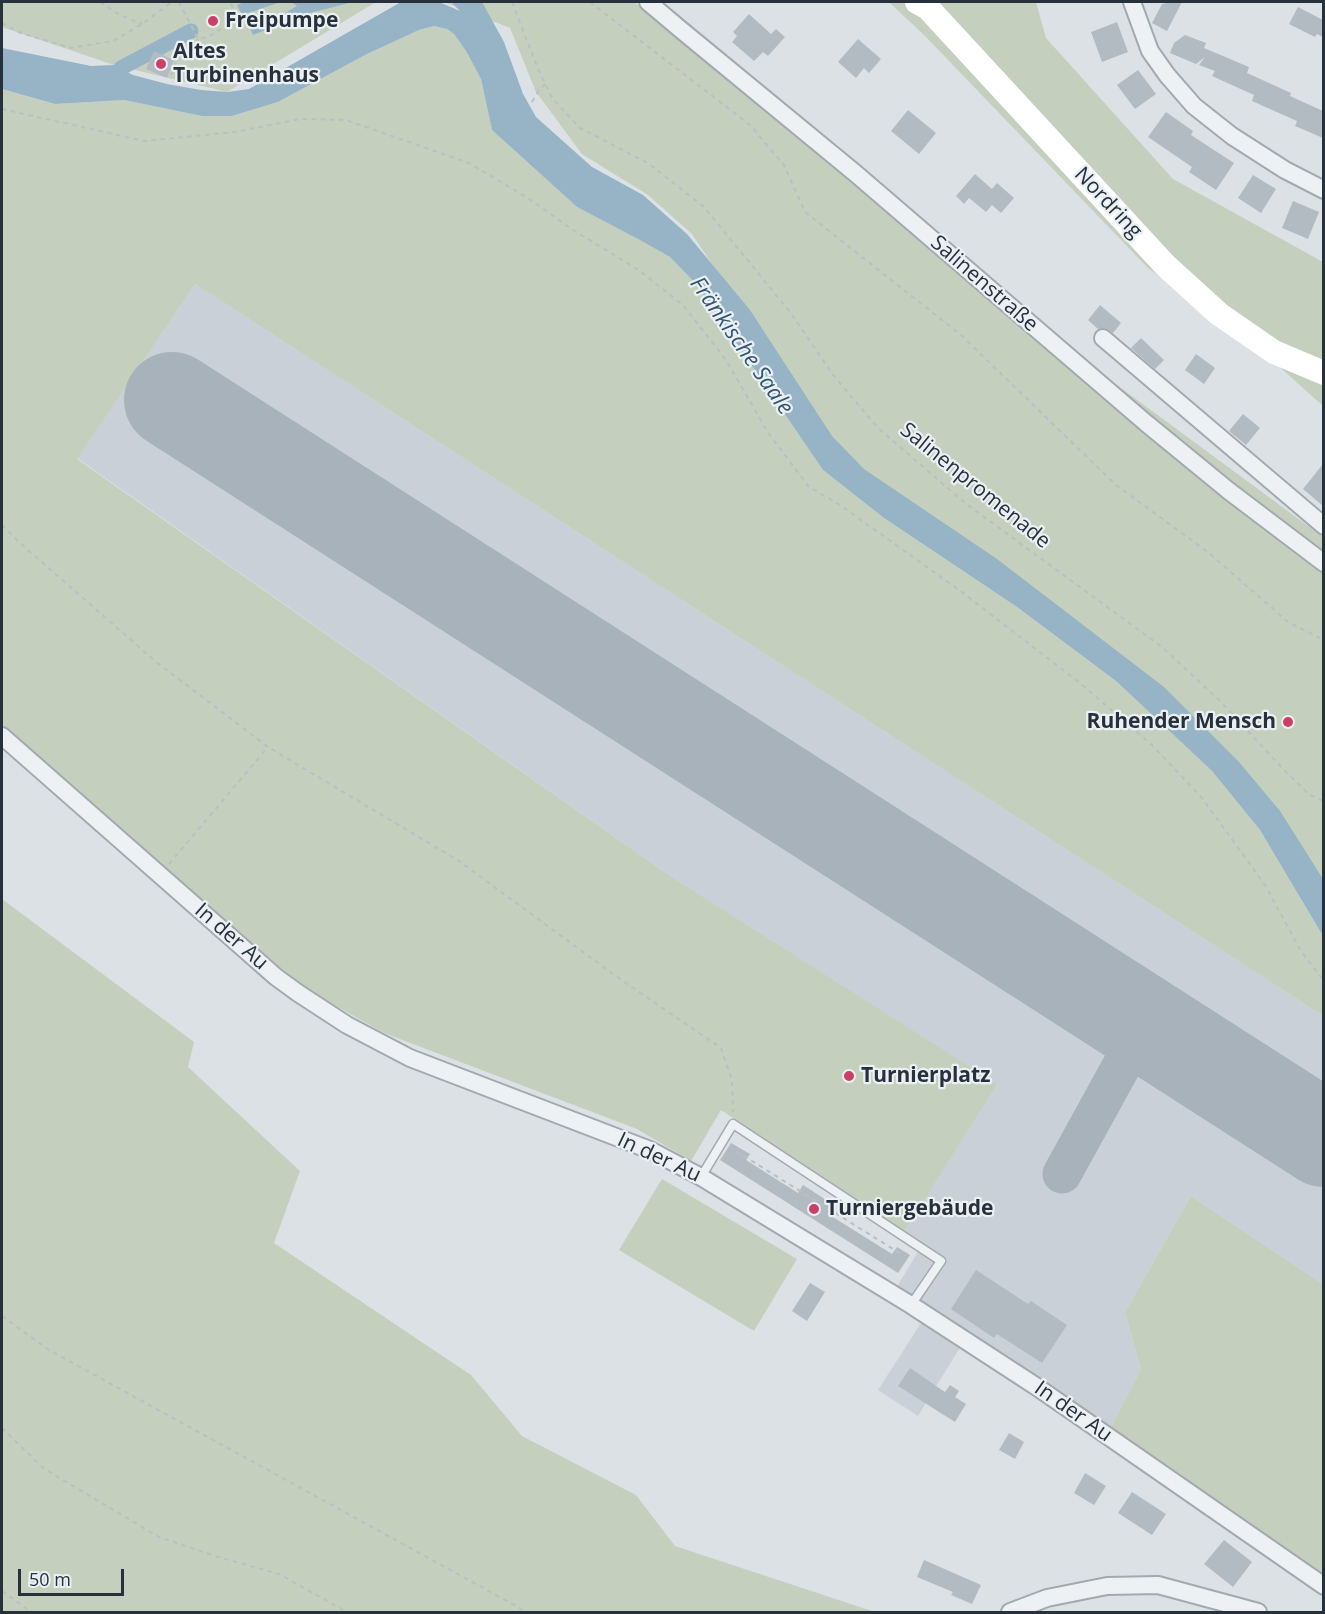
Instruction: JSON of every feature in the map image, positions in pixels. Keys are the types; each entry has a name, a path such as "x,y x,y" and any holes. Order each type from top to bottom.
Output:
{"main road":[{"name":"Nordring","path":"917,2 928,8 1172,272 1218,314 1274,352 1323,373"}],"street":[{"name":"Salinenstraße","path":"648,2 855,173 1146,423 1229,491 1323,563"},
{"path":"1132,2 1150,51 1194,106 1232,136 1285,170 1323,190"},
{"path":"1103,338 1323,526"},
{"name":"In der Au","path":"2,736 276,977 347,1025 410,1058 650,1150 701,1177 911,1305 1037,1387 1323,1586"},
{"path":"1010,1612 1047,1598 1107,1586 1158,1585 1258,1612"}],"lane":[{"path":"701,1177 733,1124 941,1261 911,1305"}],"path":[{"path":"100,2 120,15 142,24"},
{"path":"2,23 18,32 71,48 113,41 142,24 172,2"},
{"path":"179,2 198,39"},
{"path":"171,75 180,51 238,18 230,2"},
{"name":"Salinenpromenade","path":"512,2 552,98 580,128 648,163 704,207 790,312 834,376 878,428 965,503 1162,647 1220,701 1310,795 1323,801"},
{"path":"590,2 750,124 784,165 805,212 961,335 1116,485 1209,554 1288,622 1323,640"},
{"path":"532,102 545,84"},
{"path":"2,109 144,141 235,132 300,119 346,120 469,163 528,198 570,228 640,272 683,305 726,360 769,434 809,488 840,506 959,590 1080,683 1152,745 1202,798 1265,885 1301,951 1323,981"},
{"path":"2,525 154,661 268,747 459,861 620,980 721,1048 732,1080 733,1124"},
{"path":"160,876 268,747"},
{"path":"736,1151 901,1254"},
{"path":"2,1316 49,1350 527,1612"},
{"path":"2,1428 43,1468 159,1537 279,1574 347,1612"},
{"path":"2,1590 31,1612"}],"shaded area":[{"path":"195,284 1323,1016 1323,1284 1191,1196 1125,1312 1141,1369 1109,1431 895,1290 922,1245 904,1232 996,1084 666,873 77,458"},
{"path":"921,1323 961,1346 918,1416 878,1390"}],"green space":[{"path":"2,2 376,2 227,92 114,65 2,27"},
{"path":"444,2 634,2 1003,301 1323,537 1323,896 1227,761 848,469 692,234 648,195 582,154 536,92 510,28"},
{"path":"889,2 1036,2 1046,38 1173,179 1323,262 1323,406 1263,352 1148,268 926,37"},
{"path":"434,26 447,29 454,34 466,51 481,79 492,130 577,207 670,257 696,284 823,470 884,518 1017,607 1116,681 1212,771 1260,830 1323,936 1323,1016 195,284 77,459 666,873 997,1084 904,1232 721,1110 691,1161 637,1129 384,1033 290,980 2,725 2,89 55,104 124,100 202,116 232,116 278,102 365,55 419,30"},
{"path":"2,899 194,1042 188,1067 300,1171 274,1243 471,1375 522,1436 636,1495 675,1546 875,1612 2,1612"},
{"path":"662,1179 797,1259 754,1331 619,1250"},
{"path":"1191,1196 1323,1284 1323,1575 1109,1431 1141,1369 1125,1312"}],"water":[{"path":"244,2 281,2 242,15 237,5"},
{"path":"291,2 353,2 310,13 253,35 249,26 283,14 297,6"},
{"name":"Fränkische Saale","path":"401,2 439,2 460,11 451,2 482,2 504,42 523,94 536,117 592,167 643,195 687,234 750,310 832,436 864,469 997,559 1164,687 1239,762 1280,811 1323,879 1323,936 1260,830 1212,771 1116,681 1017,607 884,518 823,470 696,284 670,257 577,207 492,130 481,79 466,51 454,34 447,29 434,26 419,30 365,55 278,102 232,116 202,116 124,100 55,104 2,89 2,48 91,66 114,65 133,75 201,90 227,92 249,89"}],"building":[{"path":"1182,2 1167,31 1152,23 1162,4"},
{"path":"1298,7 1323,20 1323,37 1317,34 1315,37 1289,24"},
{"path":"749,14 771,34 776,29 785,37 768,56 763,52 754,61 732,42 737,36 733,32"},
{"path":"1117,22 1128,52 1102,62 1091,32"},
{"path":"1185,35 1206,43 1204,48 1249,67 1247,73 1323,111 1323,138 1295,126 1297,121 1252,101 1254,95 1212,76 1215,71 1199,65 1205,57 1196,64 1170,53 1174,43"},
{"path":"858,39 881,59 869,73 864,68 856,78 838,62"},
{"name":"Altes Turbinenhaus","path":"154,51 174,60 167,78 146,69"},
{"path":"1138,70 1156,94 1135,109 1117,85"},
{"path":"908,110 936,133 919,154 891,131"},
{"path":"1166,112 1193,131 1191,135 1234,163 1216,190 1189,172 1192,167 1148,137"},
{"path":"975,174 992,189 997,183 1014,198 1001,213 992,205 986,212 969,198 964,204 956,196"},
{"path":"1253,175 1276,189 1261,213 1238,198"},
{"path":"1293,201 1319,212 1308,239 1282,228"},
{"path":"1100,305 1121,323 1113,333 1105,328 1098,329 1088,320"},
{"path":"1141,338 1164,360 1155,369 1131,348"},
{"path":"1196,354 1215,368 1204,384 1185,370"},
{"path":"1243,414 1260,428 1246,445 1229,431"},
{"path":"1323,464 1323,506 1303,489"},
{"name":"Turniergebäude","path":"731,1143 750,1154 746,1160 798,1193 803,1185 834,1205 828,1214 892,1254 897,1247 910,1255 898,1273 720,1160"},
{"path":"976,1270 1028,1304 1031,1301 1067,1325 1042,1363 997,1334 994,1338 951,1309"},
{"path":"810,1283 825,1292 807,1321 792,1311"},
{"path":"910,1368 945,1392 950,1385 959,1391 955,1397 966,1404 955,1422 898,1386"},
{"path":"1009,1433 1024,1442 1015,1459 999,1450"},
{"path":"1085,1473 1106,1486 1094,1505 1074,1493"},
{"path":"1132,1492 1166,1514 1152,1535 1118,1513"},
{"path":"1224,1540 1252,1562 1233,1587 1204,1564"},
{"path":"924,1560 981,1585 972,1604 951,1595 953,1592 917,1577"}],"waterway":[{"path":"121,68 191,31"}],"taxiway":[{"path":"1062,1174 1144,1025"}],"runway":[{"path":"172,400 1324,1139"}],"place":[{"name":"Freipumpe","path":"213,21"},
{"name":"Altes Turbinenhaus","path":"161,64"},
{"name":"Ruhender Mensch","path":"1288,722"},
{"name":"Turnierplatz","path":"849,1076"},
{"name":"Turniergebäude","path":"814,1209"}]}
